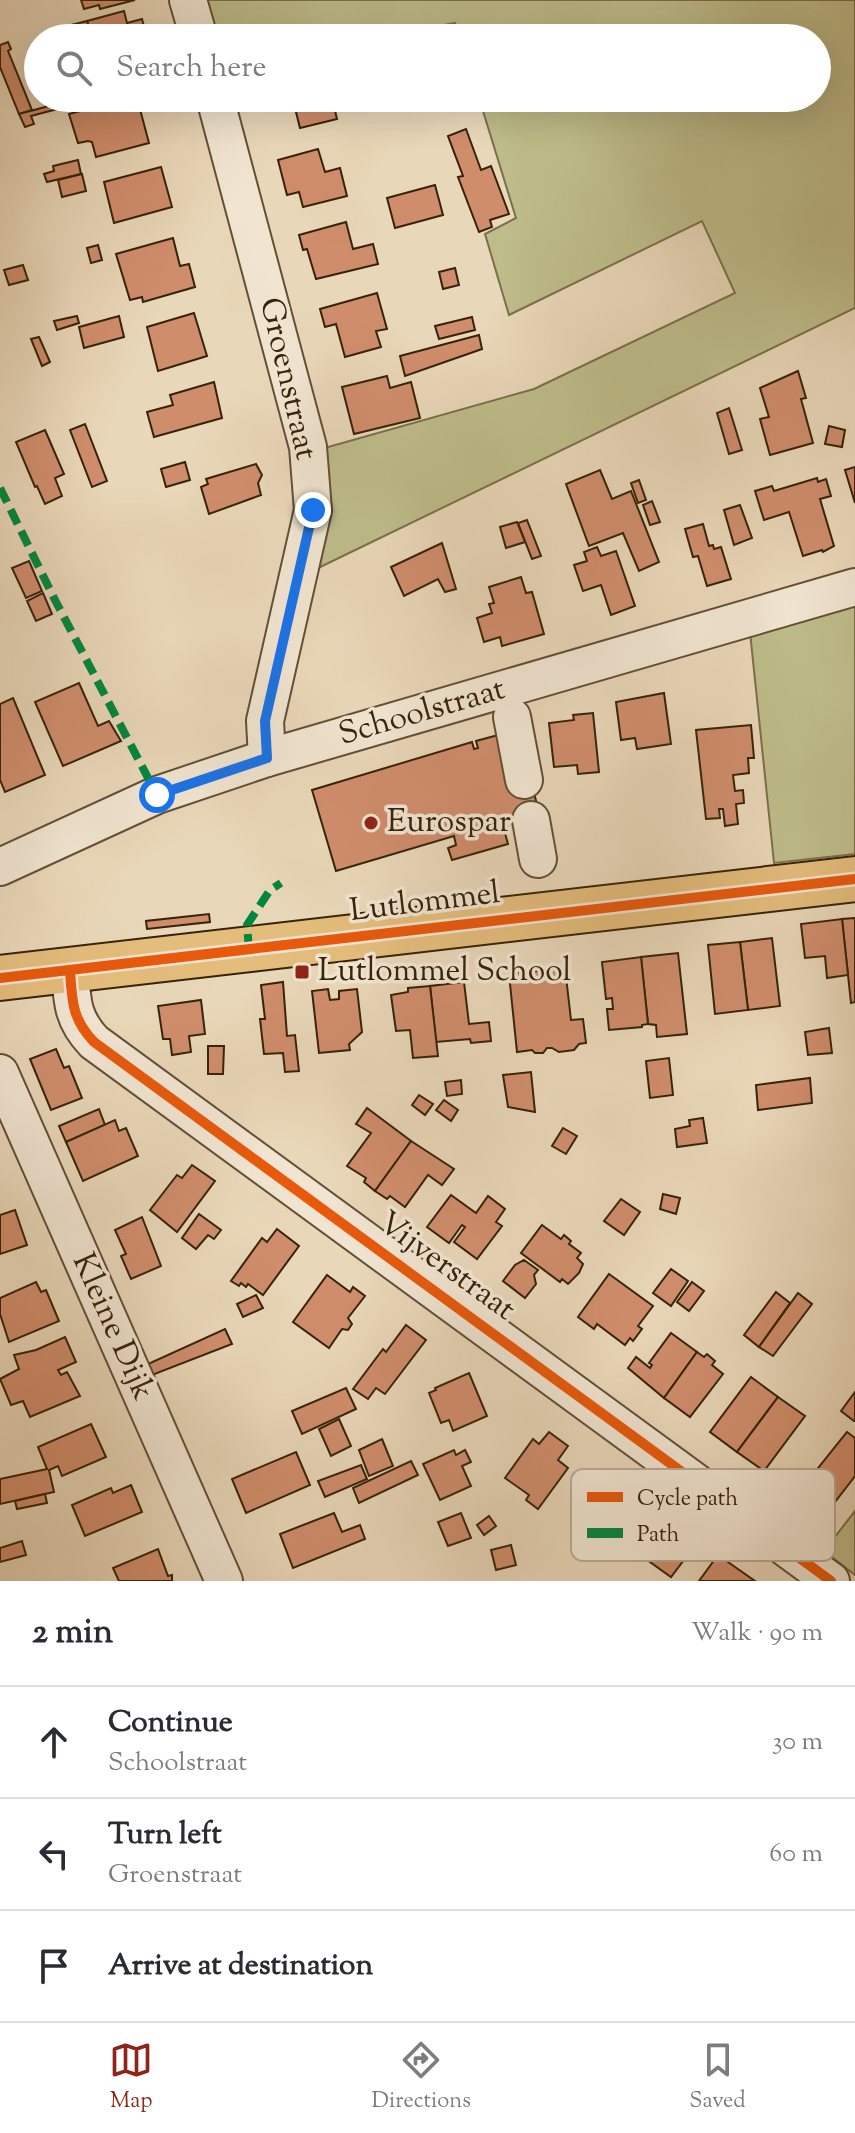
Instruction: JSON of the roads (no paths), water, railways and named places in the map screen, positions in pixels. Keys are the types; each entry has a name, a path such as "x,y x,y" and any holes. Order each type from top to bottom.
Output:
{"main road":[{"name":"Lutlommel","path":"0,978 855,879"}],"street":[{"path":"188,0 195,24"},
{"name":"Groenstraat","path":"219,112 308,447 313,510 265,721 267,758"},
{"name":"Schoolstraat","path":"0,867 157,795 267,758 855,587"},
{"path":"512,717 524,780"},
{"path":"531,820 538,859"},
{"name":"Vijverstraat","path":"70,970 75,1016 82,1030 94,1042 678,1469"},
{"name":"Kleine Dijk","path":"0,1073 224,1581"},
{"name":"Vijverstraat","path":"804,1561 831,1581"}],"place":[{"name":"Eurospar","path":"371,823"},
{"name":"Lutlommel School","path":"302,972"}]}
